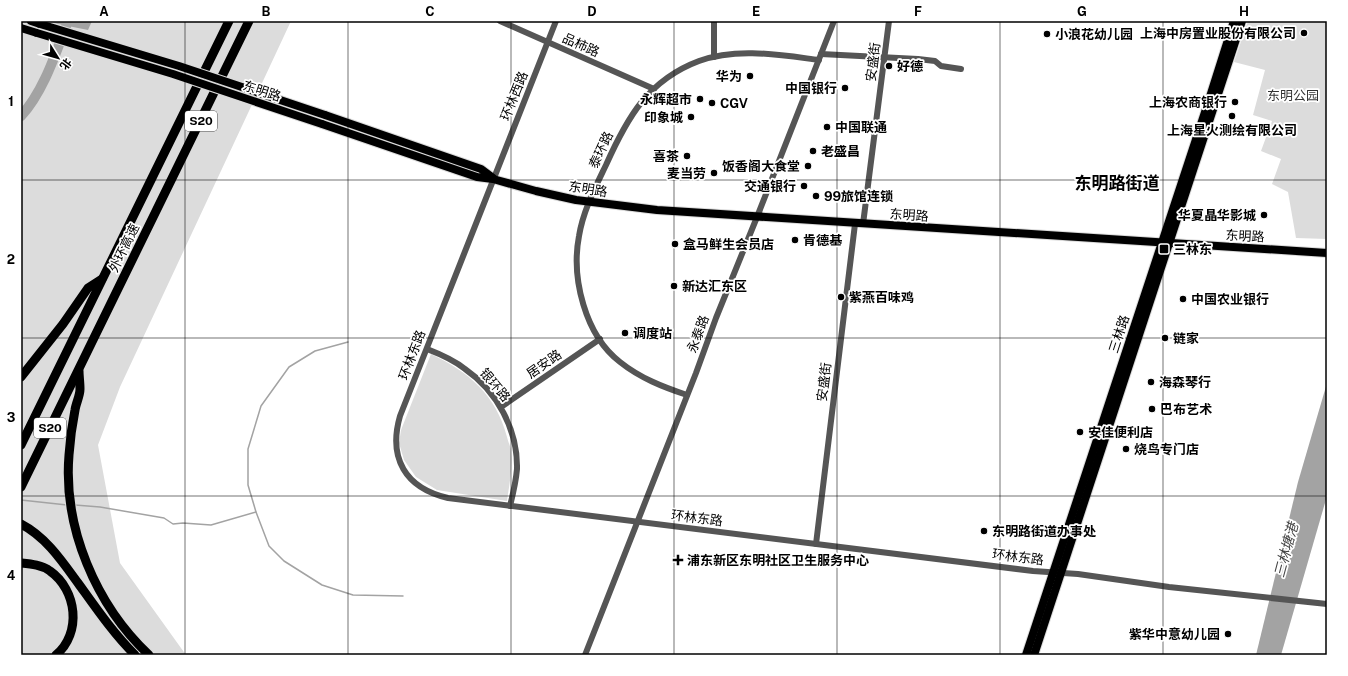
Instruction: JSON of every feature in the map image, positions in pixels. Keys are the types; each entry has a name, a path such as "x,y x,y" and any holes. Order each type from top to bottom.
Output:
{"highway":[{"name":"外环高速","path":"21,445 229,21"},
{"name":"外环高速","path":"21,487 249,21"},
{"path":"21,377 63,324 88,288 103,278"},
{"path":"79,369 80,390 72,424 69,451 70,493 77,537 93,578 115,615 129,634 148,654"},
{"path":"21,524 36,533 54,550 112,630 135,655"},
{"path":"21,563 34,564 49,570 61,580 68,592 73,607 74,621 69,638 56,655"}],"main road":[{"name":"东明路","path":"31,21 179,66 481,169 493,178"},
{"name":"三林路","path":"1166,243 1234,21"},
{"name":"三林路","path":"1026,655 1057,573 1166,243 1242,21"},
{"name":"东明路","path":"21,28 173,74 477,177 493,178 558,196 589,202 657,210 757,217 1327,253"},
{"name":"三林路","path":"1034,655 1057,573"}],"street":[{"name":"品柿路","path":"500,21 654,89"},
{"name":"环林西路","path":"493,178 556,21"},
{"path":"714,21 714,57"},
{"name":"永泰路","path":"586,655 716,318 834,21"},
{"name":"安盛街","path":"816,544 859,224 885,57 889,21"},
{"name":"泰环路","path":"687,395 650,381 618,362 600,339 590,320 582,301 578,284 576,267 579,235 589,202 621,132 643,100 654,89 684,68 714,57 729,54 820,57 885,57 935,62 942,66 961,69"},
{"name":"环林东路","path":"493,178 400,416 396,430 395,443 402,467 409,477 426,491 448,498 510,506 1057,573 1327,604"},
{"name":"居安路","path":"501,407 600,339"},
{"name":"银环路","path":"427,348 466,369 486,388 501,407 510,428 516,459 516,479 510,506"}],"green space":[{"path":"21,21 291,21 120,387 98,445 120,563 186,655 21,655"},
{"name":"东明公园","path":"1248,21 1327,21 1327,239 1296,238 1288,192 1272,184 1281,159 1261,151 1272,121 1253,115 1265,70 1234,62"},
{"path":"431,354 445,361 469,377 479,386 496,409 511,450 511,471 507,501 437,490 416,477 404,460 399,443 401,430"}],"water":[{"path":"54,21 92,21 88,30 53,23"},
{"name":"三林塘港","path":"1327,383 1327,496 1281,655 1256,655 1298,482"}],"waterway":[{"path":"21,116 43,83 68,21"},
{"path":"348,342 315,351 289,367 261,406 248,449 248,485 256,512 269,546 284,561 322,585 353,595 403,596"},
{"path":"21,500 67,505"},
{"path":"75,505 100,507 164,518 173,524 183,523 211,525 256,512"}],"place":[{"name":"上海中房置业股份有限公司","path":"1304,33"},
{"name":"小浪花幼儿园","path":"1047,34"},
{"name":"好德","path":"889,66"},
{"name":"华为","path":"750,76"},
{"name":"中国银行","path":"845,88"},
{"name":"永辉超市","path":"700,99"},
{"name":"上海农商银行","path":"1235,102"},
{"name":"CGV","path":"712,103"},
{"name":"上海星火测绘有限公司","path":"1232,116"},
{"name":"印象城","path":"691,117"},
{"name":"中国联通","path":"827,127"},
{"name":"老盛昌","path":"813,151"},
{"name":"喜茶","path":"687,156"},
{"name":"饭香阁大食堂","path":"808,166"},
{"name":"麦当劳","path":"714,173"},
{"name":"交通银行","path":"804,186"},
{"name":"99旅馆连锁","path":"816,196"},
{"name":"华夏晶华影城","path":"1264,215"},
{"name":"肯德基","path":"795,240"},
{"name":"盒马鲜生会员店","path":"675,244"},
{"name":"三林东","path":"1164,249"},
{"name":"新达汇东区","path":"674,286"},
{"name":"紫燕百味鸡","path":"841,297"},
{"name":"中国农业银行","path":"1183,299"},
{"name":"调度站","path":"625,333"},
{"name":"链家","path":"1165,338"},
{"name":"海森琴行","path":"1151,382"},
{"name":"巴布艺术","path":"1152,409"},
{"name":"安佳便利店","path":"1080,432"},
{"name":"烧鸟专门店","path":"1126,449"},
{"name":"东明路街道办事处","path":"984,531"},
{"name":"浦东新区东明社区卫生服务中心","path":"678,560"},
{"name":"紫华中意幼儿园","path":"1228,634"}],"district":[{"name":"东明路街道","path":"1117,183"}]}
